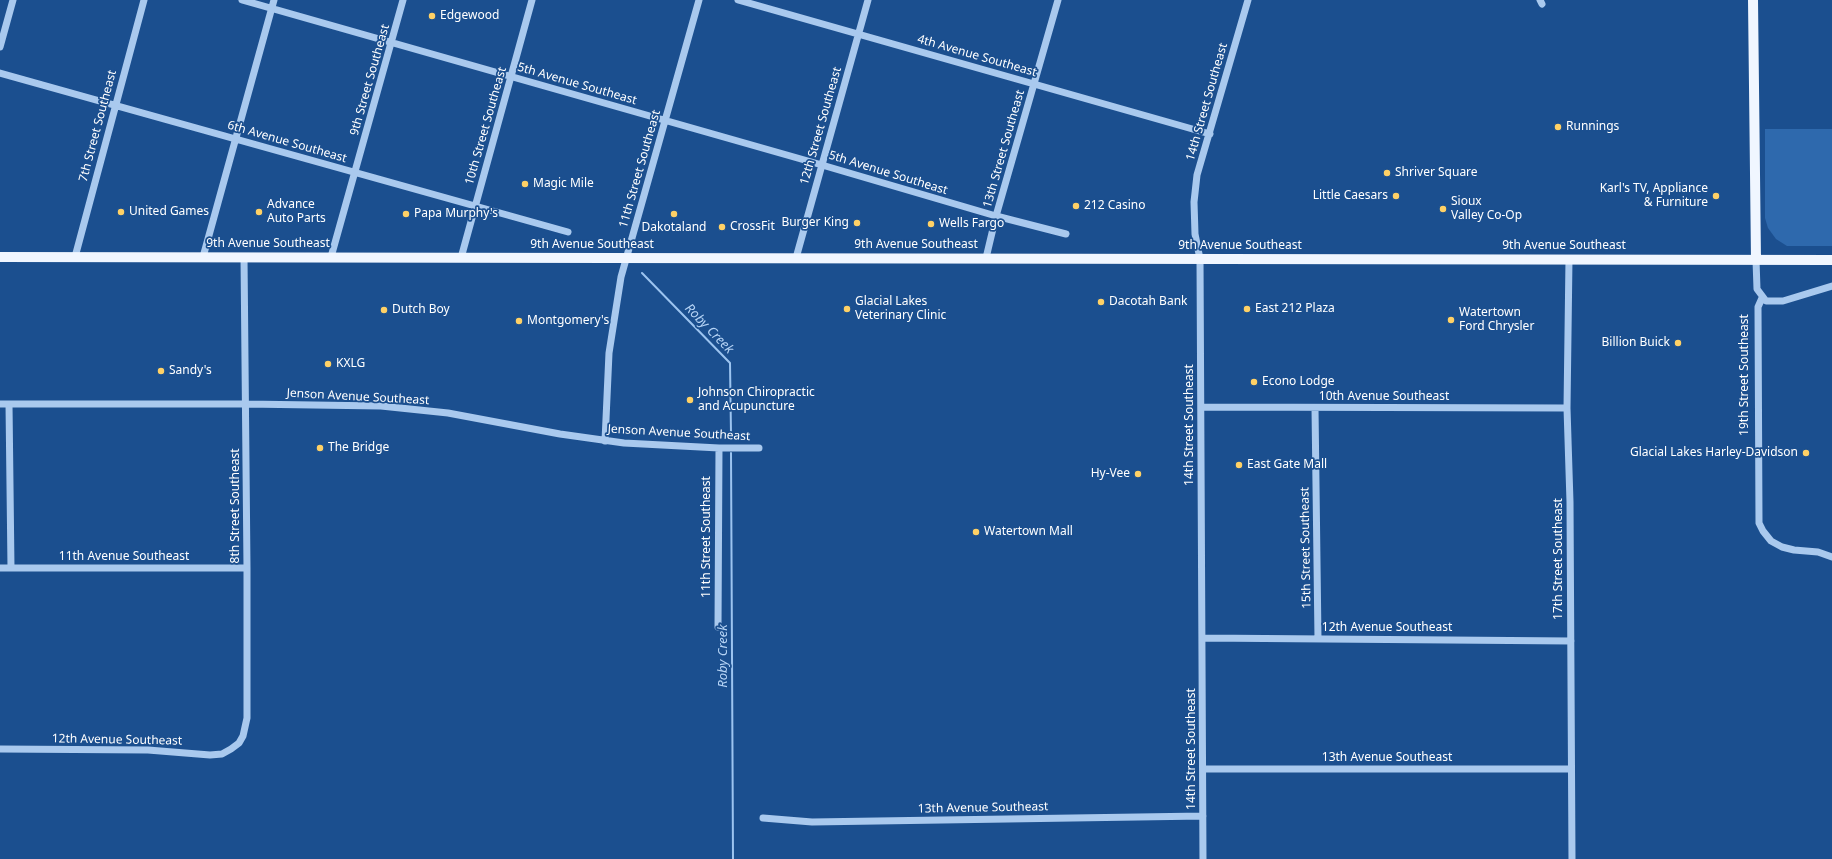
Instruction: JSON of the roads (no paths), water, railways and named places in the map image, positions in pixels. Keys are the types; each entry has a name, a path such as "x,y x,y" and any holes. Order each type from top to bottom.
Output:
{"main road":[{"name":"19th Street Southeast","path":"1753,0 1756,260"},
{"name":"9th Avenue Southeast","path":"0,257 1832,260"}],"street":[{"path":"0,47 13,0"},
{"name":"7th Street Southeast","path":"75,257 114,105 144,0"},
{"name":"5th Avenue Southeast","path":"242,0 996,216 1066,234"},
{"path":"203,257 274,0"},
{"name":"9th Street Southeast","path":"331,257 403,0"},
{"name":"10th Street Southeast","path":"461,258 532,0"},
{"name":"11th Street Southeast","path":"605,441 609,353 625,258 698,0"},
{"name":"4th Avenue Southeast","path":"738,0 1210,134"},
{"name":"12th Street Southeast","path":"796,258 868,0"},
{"name":"13th Street Southeast","path":"986,258 996,216 1058,0"},
{"name":"14th Street Southeast","path":"1203,859 1204,768 1200,259 1195,234 1194,202 1197,175 1210,134 1245,1"},
{"name":"6th Avenue Southeast","path":"0,73 568,232"},
{"name":"8th Street Southeast","path":"231,749 239,743 243,736 246,718 248,568 244,257"},
{"name":"17th Street Southeast","path":"1569,259 1567,408 1570,489 1572,859"},
{"name":"19th Street Southeast","path":"1756,260 1757,289 1762,298 1758,307 1759,522 1763,531 1771,541 1782,547 1794,550 1818,552 1832,557"},
{"path":"1762,298 1770,302 1783,301 1832,286"},
{"name":"Jenson Avenue Southeast","path":"0,404 340,405 416,409 448,413 605,441 719,448 759,448"},
{"path":"9,404 11,568"},
{"name":"10th Avenue Southeast","path":"1201,407 1567,408"},
{"name":"15th Street Southeast","path":"1315,408 1318,639"},
{"name":"11th Street Southeast","path":"718,627 719,448"},
{"name":"11th Avenue Southeast","path":"0,568 248,568"},
{"name":"12th Avenue Southeast","path":"1203,638 1571,641"},
{"name":"12th Avenue Southeast","path":"0,749 148,750 210,755 222,754 231,749"},
{"name":"13th Avenue Southeast","path":"1204,768 1571,769"},
{"name":"13th Avenue Southeast","path":"763,818 812,822 1203,816"}],"waterway":[{"name":"Roby Creek","path":"642,273 730,363 731,434"},
{"name":"Roby Creek","path":"731,453 733,859"}],"place":[{"name":"Edgewood","path":"432,16"},
{"name":"Runnings","path":"1558,127"},
{"name":"Shriver Square","path":"1387,173"},
{"name":"Magic Mile","path":"525,184"},
{"name":"Little Caesars","path":"1396,196"},
{"name":"Karl's TV, Appliance & Furniture","path":"1716,196"},
{"name":"212 Casino","path":"1076,206"},
{"name":"Sioux Valley Co-Op","path":"1443,209"},
{"name":"United Games","path":"121,212"},
{"name":"Advance Auto Parts","path":"259,212"},
{"name":"Papa Murphy's","path":"406,214"},
{"name":"Dakotaland","path":"674,214"},
{"name":"Burger King","path":"857,223"},
{"name":"Wells Fargo","path":"931,224"},
{"name":"CrossFit","path":"722,227"},
{"name":"Dacotah Bank","path":"1101,302"},
{"name":"Glacial Lakes Veterinary Clinic","path":"847,309"},
{"name":"East 212 Plaza","path":"1247,309"},
{"name":"Dutch Boy","path":"384,310"},
{"name":"Watertown Ford Chrysler","path":"1451,320"},
{"name":"Montgomery's","path":"519,321"},
{"name":"Billion Buick","path":"1678,343"},
{"name":"KXLG","path":"328,364"},
{"name":"Sandy's","path":"161,371"},
{"name":"Econo Lodge","path":"1254,382"},
{"name":"Johnson Chiropractic and Acupuncture","path":"690,400"},
{"name":"The Bridge","path":"320,448"},
{"name":"Glacial Lakes Harley-Davidson","path":"1806,453"},
{"name":"East Gate Mall","path":"1239,465"},
{"name":"Hy-Vee","path":"1138,474"},
{"name":"Watertown Mall","path":"976,532"}]}
